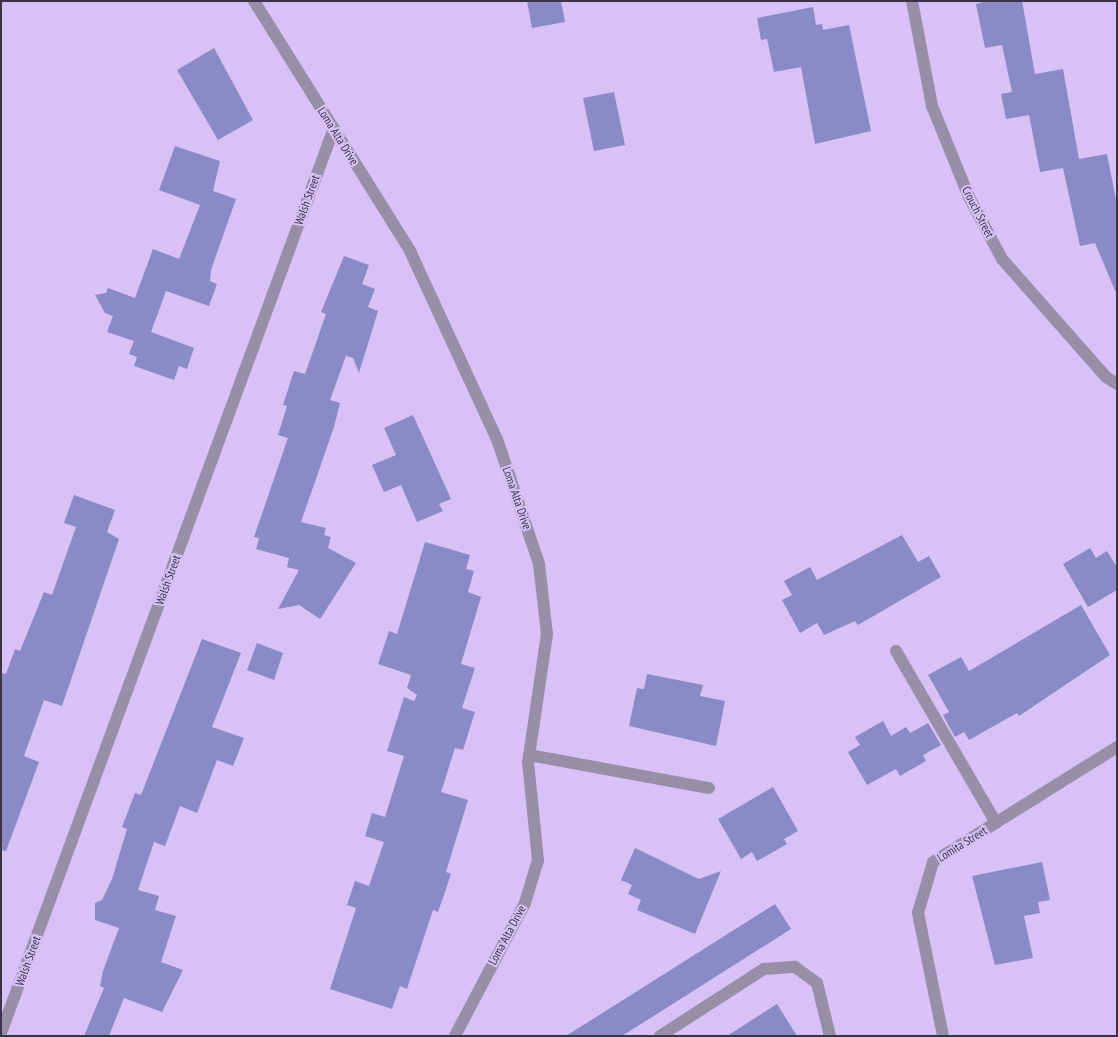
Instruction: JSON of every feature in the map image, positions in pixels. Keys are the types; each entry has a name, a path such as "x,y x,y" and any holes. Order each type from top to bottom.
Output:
{"street":[{"name":"Loma Alta Drive","path":"254,1 410,251 497,439 539,564 547,634 529,755 538,860 525,903 455,1036"},
{"name":"Crouch Street","path":"912,1 932,106 969,197 1002,259 1106,378 1117,384"},
{"name":"Walsh Street","path":"1,1032 334,128"},
{"path":"896,651 996,823"},
{"name":"Lomita Street","path":"943,1036 918,913 933,862 1117,747"},
{"path":"529,755 709,788"},
{"path":"660,1036 764,969 795,967 817,983 830,1036"}],"building":[{"path":"527,1 561,1 565,22 532,28"},
{"path":"987,1 1022,1 1035,74 1063,69 1079,159 1107,154 1117,205 1117,295 1095,243 1080,246 1063,168 1040,172 1029,115 1006,119 1001,94 1012,92 1002,45 985,48 976,4"},
{"path":"813,7 816,25 822,24 823,30 849,25 871,131 815,144 801,67 774,72 767,39 761,40 757,18"},
{"path":"214,48 253,120 218,140 177,70"},
{"path":"614,92 625,145 594,151 583,98"},
{"path":"175,146 220,161 213,191 236,199 211,270 210,281 217,284 209,306 166,291 151,332 194,348 187,369 179,366 174,380 134,366 137,357 129,354 134,341 107,332 113,316 105,313 95,295 106,293 108,288 135,298 153,249 179,259 200,205 159,190"},
{"path":"344,256 369,265 362,284 375,289 368,307 378,311 359,373 353,358 346,356 330,400 340,403 334,427 301,522 326,528 324,535 331,537 328,548 356,563 320,619 299,605 278,609 299,570 287,567 289,558 256,549 259,538 254,537 288,438 278,435 287,406 283,405 294,371 305,374 326,314 321,312"},
{"path":"413,415 451,499 439,504 443,511 417,522 401,485 384,492 372,465 396,455 384,428"},
{"path":"74,495 115,510 107,532 119,539 62,706 44,700 24,756 39,762 6,851 1,850 1,673 6,674 15,649 20,651 44,592 52,595 76,527 64,523"},
{"path":"902,535 918,562 929,556 941,577 858,625 855,621 824,635 817,623 800,633 782,600 792,595 784,581 810,567 817,580"},
{"path":"425,542 470,555 466,569 474,571 468,592 481,597 461,664 475,668 462,708 475,712 463,750 455,748 441,792 468,800 446,872 451,874 438,912 433,910 407,989 400,986 392,1009 330,989 356,908 347,905 355,881 369,886 384,842 365,836 372,813 385,817 404,756 387,751 404,697 414,701 417,695 407,688 411,675 378,664 389,631 397,634"},
{"path":"1090,548 1096,558 1107,551 1117,567 1117,590 1088,607 1063,564"},
{"path":"1081,605 1110,655 1019,716 1017,713 969,740 964,732 955,737 943,715 949,712 928,675 961,657 969,671"},
{"path":"202,639 241,653 212,727 244,738 233,766 217,760 197,813 180,806 165,846 154,842 138,890 159,896 155,910 176,916 161,962 183,970 162,1012 124,998 109,1036 84,1036 104,988 100,986 103,971 119,928 95,920 95,903 102,900 112,879 127,829 122,827 135,793 141,795"},
{"path":"257,643 283,653 274,680 247,670"},
{"path":"647,674 703,685 700,696 725,701 716,746 629,726 637,688 644,689"},
{"path":"883,721 891,736 906,727 910,733 928,723 941,745 923,755 926,761 900,776 896,769 867,785 848,752 860,745 855,737"},
{"path":"773,787 798,831 784,839 787,844 757,861 752,852 741,859 718,819"},
{"path":"635,848 699,879 721,871 695,934 637,910 641,900 628,894 632,885 621,880"},
{"path":"1042,862 1050,900 1038,902 1040,913 1024,916 1033,958 995,965 972,876"},
{"path":"775,904 791,929 622,1036 566,1036"},
{"path":"777,1004 797,1036 727,1036"}]}
